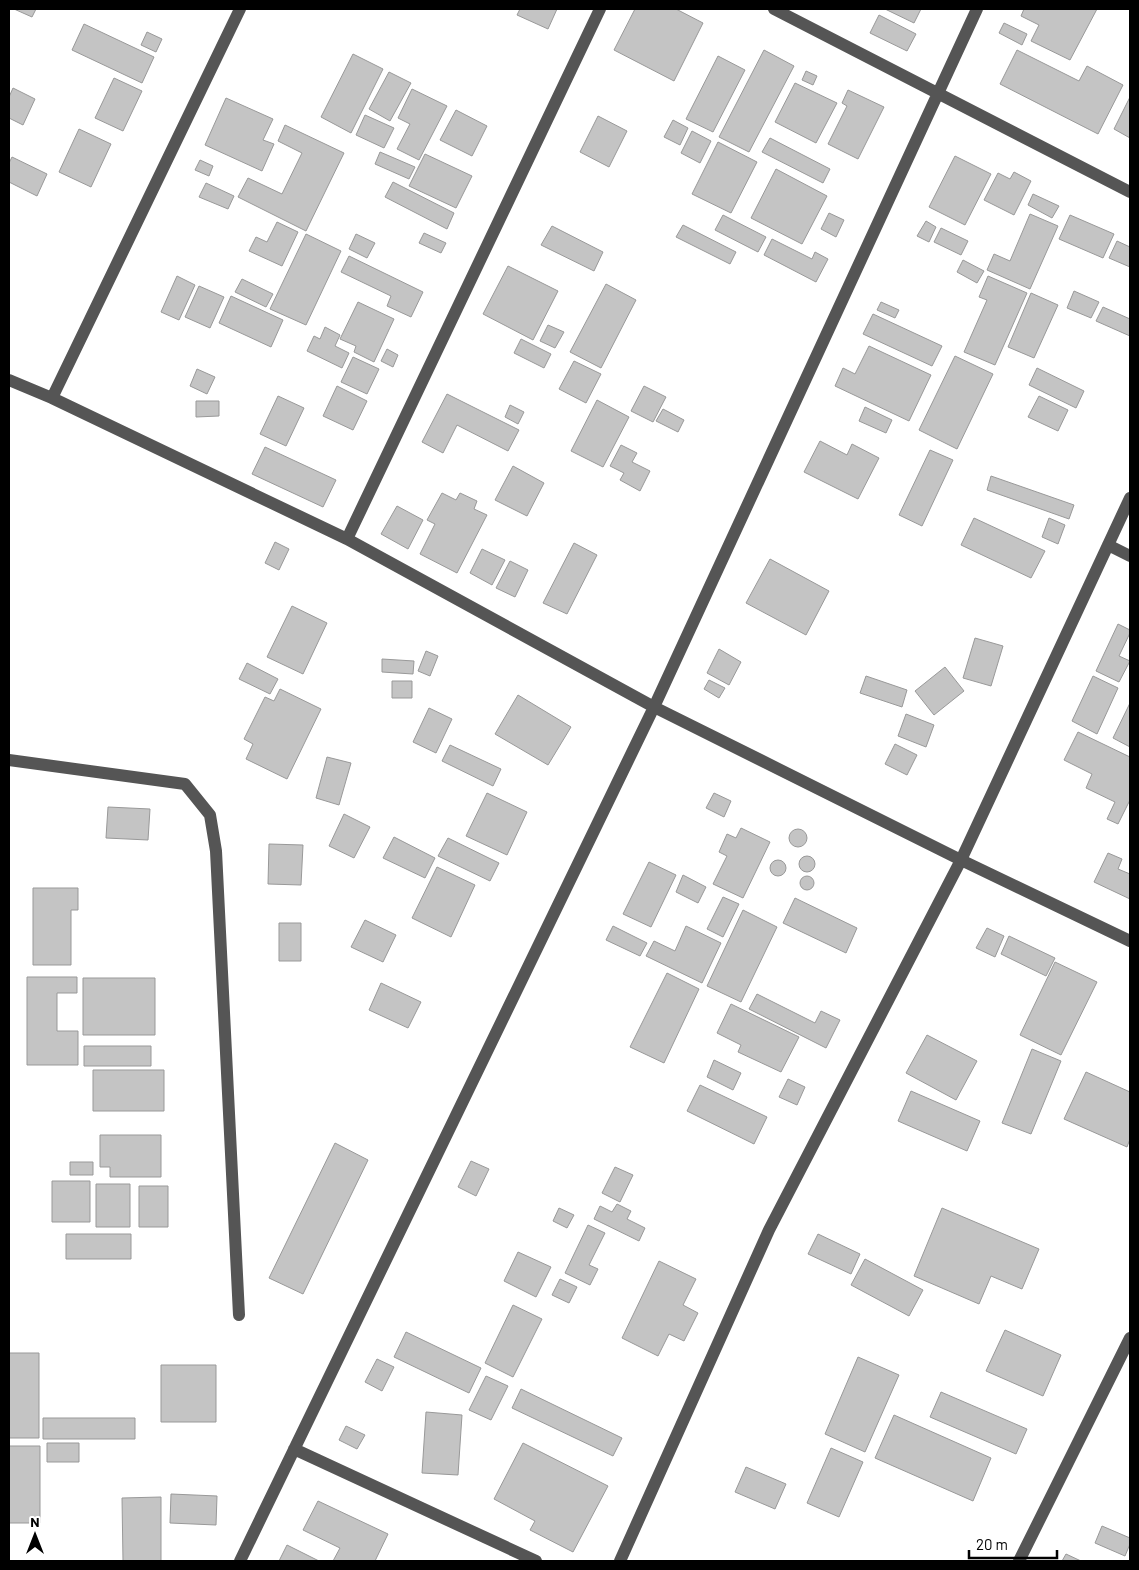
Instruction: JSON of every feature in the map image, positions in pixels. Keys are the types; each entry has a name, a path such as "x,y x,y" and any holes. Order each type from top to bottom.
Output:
{"street":[{"path":"52,398 240,9"},
{"path":"347,539 600,9"},
{"path":"774,9 1130,192"},
{"path":"240,1561 654,707 977,9"},
{"path":"9,380 52,398 347,539 654,707 961,860 1130,941"},
{"path":"620,1561 768,1230 961,860 1130,498"},
{"path":"1108,545 1130,556"},
{"path":"9,760 185,784 210,815 216,851 239,1314"},
{"path":"1019,1561 1130,1338"},
{"path":"294,1450 536,1561"}],"building":[{"path":"14,9 36,9 32,17"},
{"path":"520,9 557,9 548,29 517,15"},
{"path":"635,9 676,9 703,23 674,81 614,50"},
{"path":"885,9 921,9 914,23"},
{"path":"1024,9 1097,9 1070,60 1031,41 1039,25 1021,16"},
{"path":"879,15 916,34 907,51 870,33"},
{"path":"1004,23 1027,34 1022,45 999,33"},
{"path":"84,24 154,57 142,83 72,50"},
{"path":"147,32 162,39 156,52 141,45"},
{"path":"764,50 794,66 749,152 719,137"},
{"path":"1017,50 1079,81 1087,66 1123,85 1098,134 1000,84"},
{"path":"353,54 383,69 351,133 321,117"},
{"path":"718,56 745,70 713,132 686,119"},
{"path":"806,71 817,76 813,85 802,80"},
{"path":"389,72 411,83 390,121 369,109"},
{"path":"114,78 142,91 123,131 95,118"},
{"path":"795,83 837,103 816,143 775,122"},
{"path":"13,88 35,99 23,125 9,118 9,97"},
{"path":"412,89 447,106 419,160 397,149 410,124 398,118"},
{"path":"848,90 884,107 858,159 828,144 847,106 842,103"},
{"path":"1130,97 1130,138 1114,129"},
{"path":"226,98 273,119 263,140 274,144 262,171 205,145"},
{"path":"456,110 487,126 472,156 440,140"},
{"path":"365,115 394,128 384,148 356,135"},
{"path":"598,116 627,131 609,167 580,152"},
{"path":"673,120 688,128 680,145 664,137"},
{"path":"285,125 344,153 306,231 238,197 248,178 282,194 302,153 278,141"},
{"path":"79,129 111,144 91,187 59,172"},
{"path":"692,131 711,141 700,163 681,153"},
{"path":"770,138 830,169 823,183 762,152"},
{"path":"718,142 757,162 731,213 692,194"},
{"path":"380,152 415,167 409,179 375,164"},
{"path":"425,154 472,176 456,208 409,186"},
{"path":"955,156 991,174 965,225 929,207"},
{"path":"12,157 47,174 37,196 9,182 9,163"},
{"path":"200,160 213,166 209,176 195,170"},
{"path":"776,169 827,196 802,244 751,218"},
{"path":"1014,172 1031,181 1014,215 984,200 998,173 1010,179"},
{"path":"393,182 454,213 447,229 385,197"},
{"path":"206,183 234,196 228,209 199,197"},
{"path":"1033,194 1059,206 1052,218 1028,205"},
{"path":"829,213 844,220 836,237 821,229"},
{"path":"1030,214 1058,226 1030,289 987,270 994,254 1010,261"},
{"path":"723,215 766,237 758,252 715,230"},
{"path":"1070,215 1114,234 1103,258 1059,239"},
{"path":"926,221 936,227 929,242 917,236"},
{"path":"277,222 298,232 282,266 249,251 256,237 267,242"},
{"path":"683,225 736,252 730,264 676,237"},
{"path":"552,226 603,252 594,271 541,245"},
{"path":"941,228 968,241 961,255 934,242"},
{"path":"424,233 446,243 441,253 419,243"},
{"path":"306,234 341,251 306,325 270,309"},
{"path":"356,234 375,243 367,258 349,249"},
{"path":"772,239 812,259 815,252 828,259 816,282 764,255"},
{"path":"1117,241 1130,247 1130,267 1109,258"},
{"path":"349,256 423,292 411,317 387,306 391,296 341,272"},
{"path":"963,260 984,271 977,283 957,272"},
{"path":"508,266 558,291 533,340 483,314"},
{"path":"177,276 195,285 179,320 161,312"},
{"path":"988,276 1027,293 995,365 964,352 987,300 979,297"},
{"path":"242,279 273,294 266,307 235,292"},
{"path":"606,284 636,300 601,368 570,352"},
{"path":"199,286 224,297 210,328 185,317"},
{"path":"1074,291 1099,302 1091,318 1067,308"},
{"path":"1031,293 1058,305 1034,358 1008,347"},
{"path":"231,296 283,320 271,347 219,323"},
{"path":"358,302 394,319 374,362 354,352 356,346 340,339"},
{"path":"881,302 899,310 895,318 877,310"},
{"path":"1103,307 1130,319 1130,336 1096,321"},
{"path":"873,314 942,346 932,366 863,334"},
{"path":"548,325 564,332 555,348 540,341"},
{"path":"325,327 340,335 335,346 349,353 342,368 307,351 314,336 320,339"},
{"path":"521,339 551,354 544,368 514,353"},
{"path":"869,346 931,375 909,421 835,386 843,368 855,374"},
{"path":"387,349 398,355 393,367 381,361"},
{"path":"955,356 993,374 957,449 919,430"},
{"path":"353,357 379,369 367,394 341,382"},
{"path":"574,361 601,374 586,403 559,389"},
{"path":"1037,368 1084,391 1076,408 1029,385"},
{"path":"197,369 215,377 207,394 190,386"},
{"path":"337,386 367,401 353,430 323,416"},
{"path":"644,386 666,397 653,422 631,411"},
{"path":"447,394 519,430 508,451 457,425 443,453 422,442"},
{"path":"278,396 304,408 286,446 260,434"},
{"path":"1039,396 1068,410 1058,431 1028,417"},
{"path":"597,400 629,417 603,467 571,451"},
{"path":"196,401 219,401 219,416 196,417"},
{"path":"510,405 524,412 518,424 505,417"},
{"path":"865,407 892,420 886,433 859,421"},
{"path":"663,409 684,420 678,432 656,421"},
{"path":"820,441 847,455 852,444 879,458 858,499 804,472"},
{"path":"621,445 637,453 632,462 650,471 640,491 620,480 624,473 610,466"},
{"path":"265,447 336,480 323,507 252,474"},
{"path":"930,450 953,460 922,526 899,515"},
{"path":"513,466 544,483 527,516 495,500"},
{"path":"991,476 1074,505 1069,519 987,490"},
{"path":"442,493 456,500 460,493 477,501 474,509 487,515 457,573 420,554 435,524 427,520"},
{"path":"397,506 423,520 408,549 381,534"},
{"path":"974,518 1045,551 1031,578 961,545"},
{"path":"1049,518 1065,525 1058,544 1042,537"},
{"path":"275,542 289,549 279,570 265,563"},
{"path":"574,543 597,555 567,614 543,603"},
{"path":"482,549 505,560 492,585 470,573"},
{"path":"770,559 829,591 806,635 746,603"},
{"path":"510,561 528,570 515,597 496,588"},
{"path":"292,606 327,623 303,674 267,657"},
{"path":"1118,624 1130,630 1119,656 1130,661 1119,682 1096,671"},
{"path":"975,638 1003,646 991,686 963,678"},
{"path":"719,649 741,662 729,685 707,673"},
{"path":"426,651 438,656 430,676 418,671"},
{"path":"382,659 414,661 413,674 382,672"},
{"path":"247,663 278,679 270,694 239,679"},
{"path":"945,667 964,691 934,715 915,691"},
{"path":"866,676 907,690 902,707 860,693"},
{"path":"1093,676 1118,688 1097,734 1072,721"},
{"path":"709,680 725,688 719,698 704,689"},
{"path":"392,681 412,681 412,698 392,698"},
{"path":"280,689 321,709 287,779 246,759 253,744 244,739 265,697 274,701"},
{"path":"518,695 571,727 548,765 495,734"},
{"path":"1130,703 1130,747 1113,738"},
{"path":"429,708 452,719 436,753 413,742"},
{"path":"906,714 934,725 926,747 898,736"},
{"path":"1078,732 1130,757 1130,800 1118,824 1107,819 1115,802 1086,788 1092,774 1064,760"},
{"path":"895,744 917,755 907,775 885,764"},
{"path":"450,745 501,769 493,786 442,761"},
{"path":"327,757 351,763 339,805 316,798"},
{"path":"487,793 527,812 507,855 466,836"},
{"path":"714,793 731,801 724,817 706,808"},
{"path":"108,807 150,809 148,840 106,838"},
{"path":"344,814 370,827 354,858 329,846"},
{"path":"741,828 770,842 743,898 713,884 727,856 719,852 727,834 736,838"},
{"path":"794,829 802,829 807,834 805,845 794,847 789,842 789,834"},
{"path":"394,837 435,858 425,878 383,858"},
{"path":"448,838 499,863 490,881 438,856"},
{"path":"269,844 303,845 301,885 268,884"},
{"path":"1108,853 1122,859 1118,869 1130,874 1130,899 1094,882"},
{"path":"804,856 810,856 815,861 813,870 804,872 799,867 799,861"},
{"path":"778,860 784,862 786,868 784,874 778,876 772,874 770,868 772,862"},
{"path":"649,862 676,875 651,927 623,914"},
{"path":"437,867 475,885 451,937 412,918"},
{"path":"683,875 706,887 698,903 676,892"},
{"path":"804,876 810,876 814,883 810,890 804,890 800,886 800,880"},
{"path":"33,888 78,888 78,910 71,910 71,965 33,965"},
{"path":"723,897 739,904 723,937 707,929"},
{"path":"795,898 857,928 846,953 783,923"},
{"path":"743,910 777,927 741,1002 707,986"},
{"path":"365,920 396,935 383,962 351,947"},
{"path":"279,923 301,923 301,961 279,961"},
{"path":"613,926 647,943 640,956 606,940"},
{"path":"686,926 721,943 702,983 646,956 654,941 675,951"},
{"path":"987,928 1004,936 995,957 976,948"},
{"path":"1009,936 1055,958 1046,976 1001,954"},
{"path":"1055,962 1097,982 1061,1055 1020,1035"},
{"path":"667,973 699,989 664,1063 630,1047"},
{"path":"27,977 77,977 77,993 57,993 57,1031 78,1031 78,1065 27,1065"},
{"path":"83,978 155,978 155,1035 83,1035"},
{"path":"381,983 421,1002 408,1028 369,1010"},
{"path":"757,994 815,1023 821,1011 840,1020 826,1048 749,1009"},
{"path":"731,1004 799,1037 781,1072 738,1052 741,1045 717,1033"},
{"path":"927,1035 977,1061 956,1100 906,1073"},
{"path":"84,1046 151,1046 151,1066 84,1066"},
{"path":"1032,1049 1061,1061 1031,1134 1002,1123"},
{"path":"714,1060 741,1073 733,1090 707,1077"},
{"path":"93,1070 164,1070 164,1111 93,1111"},
{"path":"1086,1072 1130,1092 1130,1139 1127,1147 1064,1119"},
{"path":"788,1079 805,1087 797,1105 779,1097"},
{"path":"700,1085 767,1117 754,1144 687,1111"},
{"path":"911,1091 980,1121 967,1151 898,1121"},
{"path":"100,1135 161,1135 161,1177 110,1177 110,1167 100,1167"},
{"path":"335,1143 368,1160 303,1294 269,1278"},
{"path":"471,1161 489,1169 476,1196 458,1187"},
{"path":"70,1162 93,1162 93,1175 70,1175"},
{"path":"615,1167 633,1175 620,1202 602,1193"},
{"path":"52,1181 90,1181 90,1222 52,1222"},
{"path":"96,1184 130,1184 130,1227 96,1227"},
{"path":"139,1186 168,1186 168,1227 139,1227"},
{"path":"617,1204 631,1211 627,1219 645,1228 639,1241 594,1219 600,1206 612,1212"},
{"path":"559,1208 574,1215 567,1228 553,1221"},
{"path":"942,1208 1039,1249 1022,1289 991,1276 979,1304 914,1276"},
{"path":"588,1225 605,1233 589,1265 598,1269 590,1285 565,1273"},
{"path":"66,1234 131,1234 131,1259 66,1259"},
{"path":"818,1234 860,1254 851,1274 808,1254"},
{"path":"518,1252 551,1267 536,1297 504,1281"},
{"path":"865,1259 923,1290 909,1316 851,1285"},
{"path":"659,1261 696,1279 683,1305 698,1313 684,1341 669,1334 658,1356 622,1338"},
{"path":"560,1279 577,1287 569,1303 552,1295"},
{"path":"513,1305 542,1319 513,1377 485,1363"},
{"path":"1005,1330 1061,1355 1043,1396 986,1371"},
{"path":"406,1332 481,1368 469,1393 394,1357"},
{"path":"9,1353 39,1353 39,1438 9,1438"},
{"path":"858,1357 899,1375 865,1452 825,1434"},
{"path":"377,1359 394,1367 382,1391 365,1382"},
{"path":"161,1365 216,1365 216,1422 161,1422"},
{"path":"486,1376 508,1386 491,1420 469,1410"},
{"path":"521,1389 622,1438 613,1456 512,1408"},
{"path":"941,1392 1027,1429 1016,1454 930,1417"},
{"path":"426,1412 462,1415 458,1475 422,1473"},
{"path":"894,1415 991,1458 973,1501 875,1458"},
{"path":"43,1418 135,1418 135,1439 43,1439"},
{"path":"346,1426 365,1435 357,1449 339,1440"},
{"path":"47,1443 79,1443 79,1462 47,1462"},
{"path":"523,1443 608,1486 573,1552 530,1530 535,1521 494,1499"},
{"path":"9,1446 40,1446 40,1523 9,1523"},
{"path":"831,1448 863,1462 839,1517 807,1503"},
{"path":"746,1467 786,1484 775,1509 735,1492"},
{"path":"171,1494 217,1496 216,1525 170,1523"},
{"path":"161,1497 161,1561 123,1561 122,1498"},
{"path":"318,1501 388,1534 375,1561 333,1561 340,1548 303,1530"},
{"path":"1102,1526 1130,1538 1130,1544 1125,1556 1095,1543"},
{"path":"287,1545 319,1561 279,1561"},
{"path":"1066,1554 1081,1561 1062,1561"}]}
